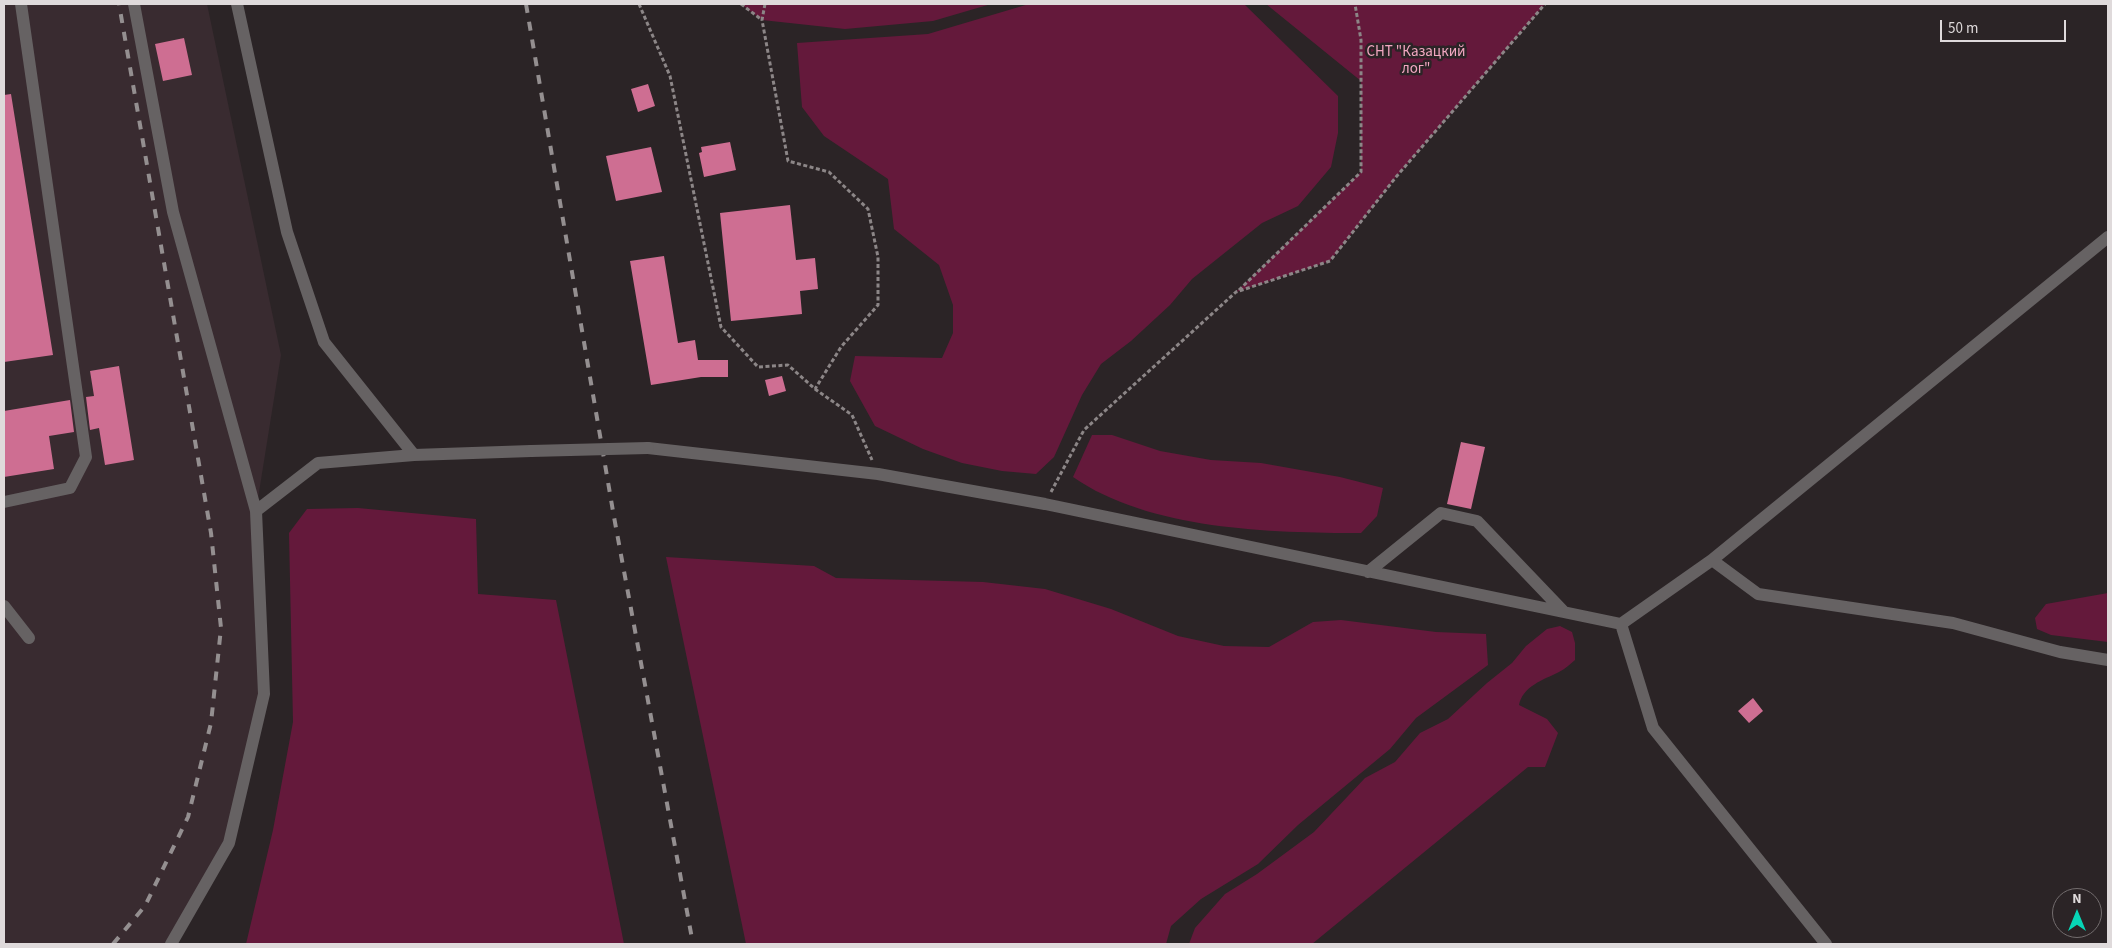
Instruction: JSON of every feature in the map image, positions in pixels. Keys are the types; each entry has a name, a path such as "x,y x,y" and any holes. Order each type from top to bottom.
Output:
{"street":[{"path":"4,502 70,488 86,457 21,4"},
{"path":"134,4 173,212 256,511 264,694 229,843 171,944"},
{"path":"237,4 287,232 324,342 414,455"},
{"path":"256,511 318,463 414,455 648,448 878,474 1045,504 1621,624 1712,560 2108,237"},
{"path":"1368,572 1441,514 1477,520 1563,611"},
{"path":"1712,560 1758,594 1953,623 2060,652 2108,660"},
{"path":"4,606 29,638"},
{"path":"1621,624 1653,728 1826,944"}],"path":[{"path":"639,4 670,76 721,326 758,367 788,365 815,389 852,415 878,474"},
{"path":"741,4 762,20"},
{"path":"764,4 762,20 788,161 829,172 868,209 878,257 878,305 841,347 815,389"},
{"path":"1045,504 1084,430 1236,292 1361,172 1361,40 1354,4"},
{"path":"1236,292 1330,261 1396,176 1545,4"}],"shaded area":[{"path":"4,4 207,4 281,355 256,511 264,694 229,843 171,944 4,944"}],"green space":[{"path":"741,4 991,4 933,21 845,29 762,20"},
{"path":"1029,4 1244,4 1338,96 1338,133 1331,167 1298,206 1262,223 1192,279 1170,305 1131,341 1101,364 1082,395 1054,457 1036,474 1002,471 962,463 923,449 875,426 850,381 855,356 942,358 953,333 953,305 939,265 894,229 888,179 824,136 802,107 797,43 928,34"},
{"name":"СНТ \"Казацкий лог\"","path":"1266,4 1545,4 1396,177 1330,261 1236,292 1361,172 1361,81"},
{"path":"1092,435 1112,435 1160,451 1211,460 1261,463 1340,477 1383,488 1377,516 1361,533 1289,532 1212,525 1174,518 1137,508 1104,495 1073,477"},
{"path":"358,508 476,519 478,594 556,600 624,944 246,944 273,830 293,722 289,533 307,509"},
{"path":"666,557 814,566 836,578 983,582 1045,589 1111,609 1178,636 1224,646 1269,647 1313,622 1341,620 1436,632 1486,634 1488,665 1416,718 1390,749 1298,825 1258,864 1201,899 1171,926 1166,944 746,944"},
{"path":"2108,593 2108,642 2051,635 2037,629 2035,618 2046,604"},
{"path":"1560,626 1572,632 1575,643 1575,660 1561,671 1529,688 1521,698 1519,705 1547,719 1558,733 1545,767 1528,767 1312,944 1189,944 1195,928 1225,894 1257,874 1314,832 1365,778 1395,762 1420,733 1448,719 1512,663 1526,646 1547,629"}],"building":[{"path":"184,38 192,75 163,81 155,44"},
{"path":"648,84 655,106 638,112 631,89"},
{"path":"11,94 53,355 4,362 4,95"},
{"path":"730,142 736,170 704,177 699,153 702,152 701,147"},
{"path":"651,147 662,192 616,201 606,156"},
{"path":"790,205 796,260 815,258 818,289 800,291 802,314 731,321 720,213"},
{"path":"664,256 678,343 695,340 698,360 728,360 728,377 701,377 651,385 630,261"},
{"path":"119,366 134,460 105,465 99,428 90,430 86,397 94,396 90,371"},
{"path":"782,376 786,391 769,396 765,380"},
{"path":"70,400 74,432 49,436 54,469 4,477 4,411"},
{"path":"1461,442 1485,447 1471,509 1447,504"},
{"path":"1753,698 1763,711 1749,723 1738,711"}],"railway":[{"path":"113,944 145,906 188,817 211,723 221,628 211,533 119,4"},
{"path":"526,4 614,517 693,944"}]}
